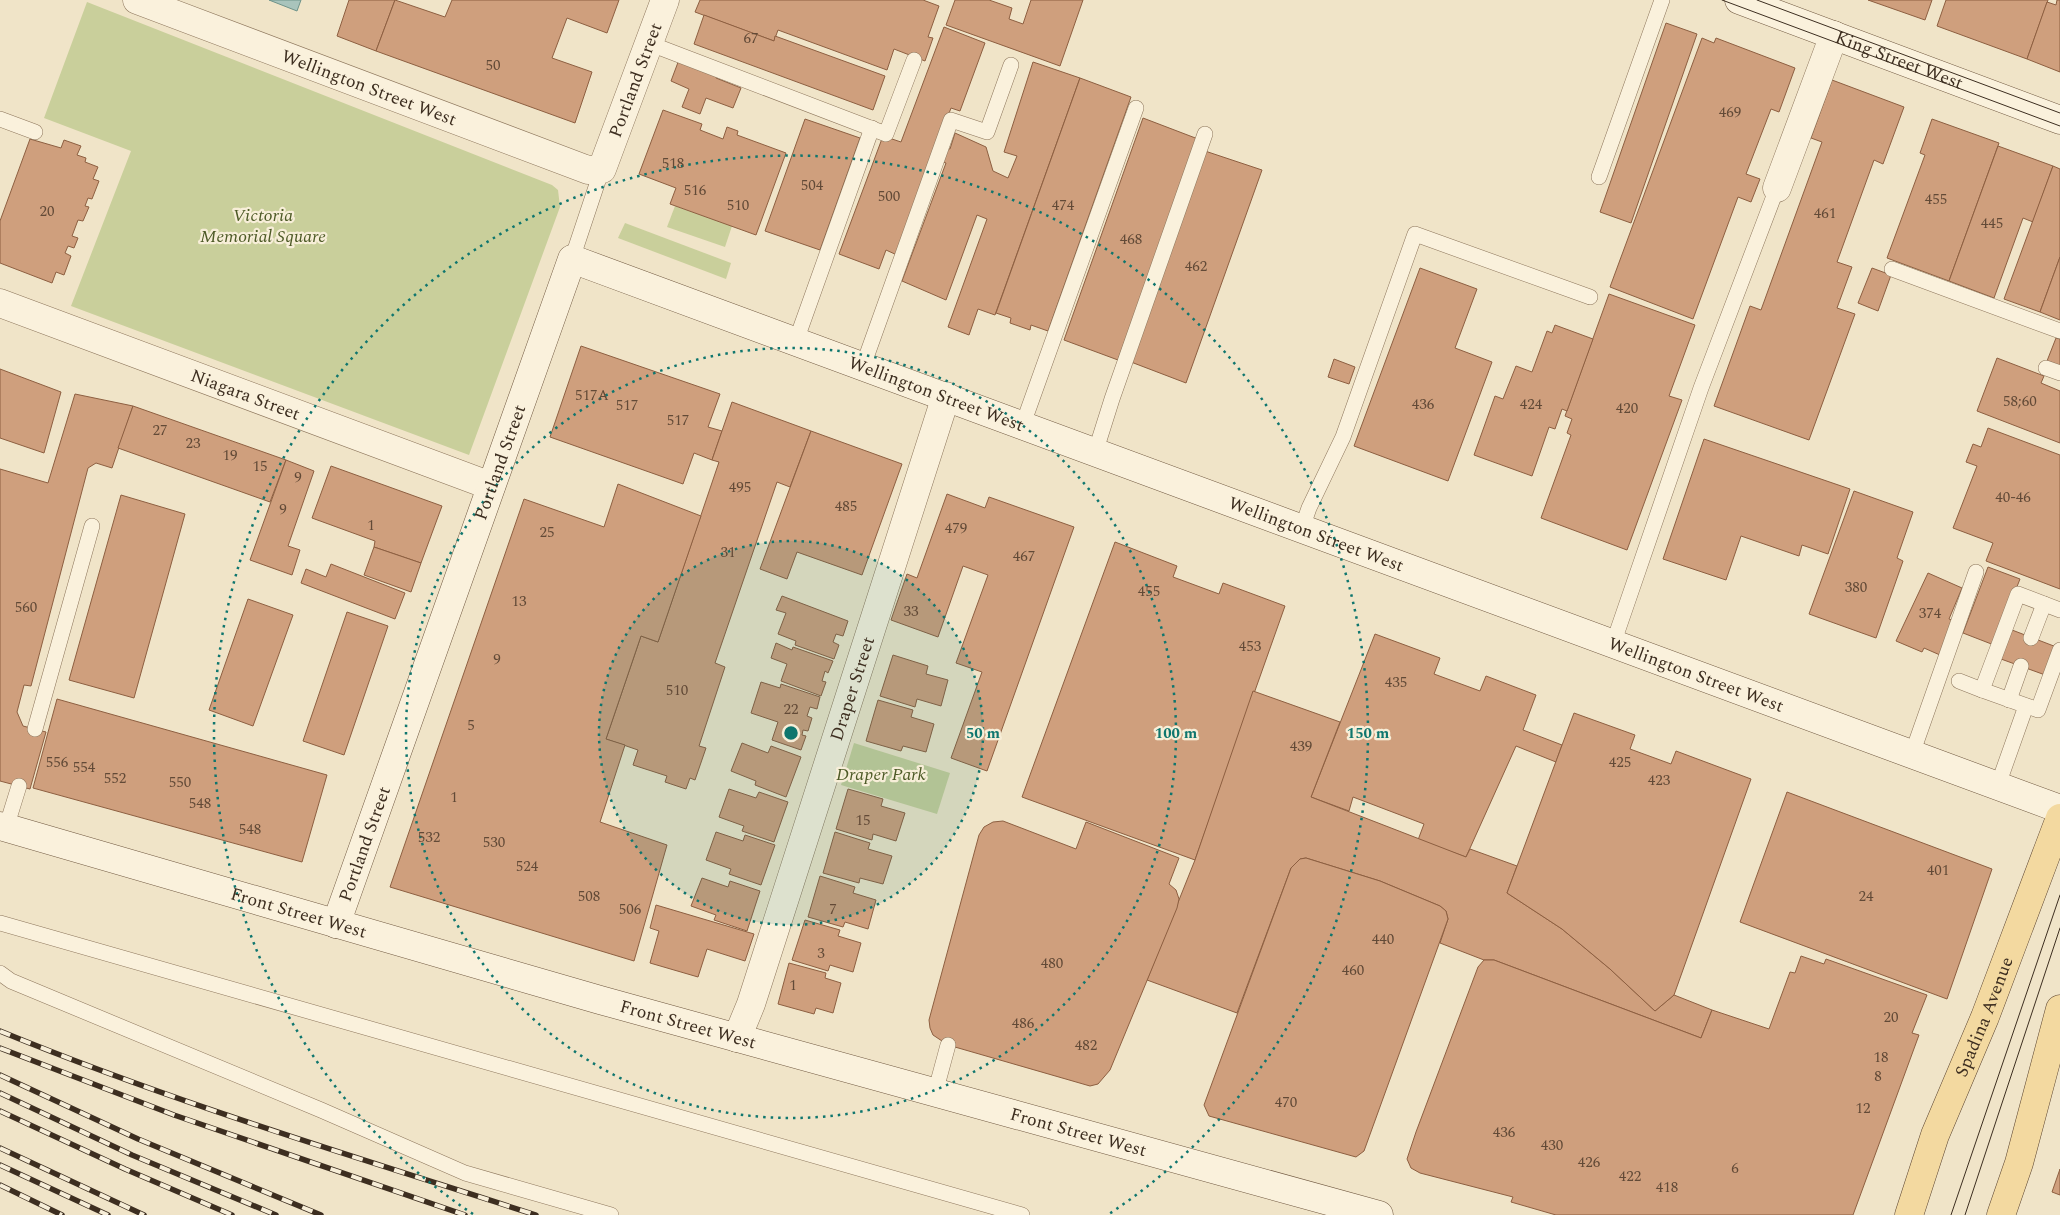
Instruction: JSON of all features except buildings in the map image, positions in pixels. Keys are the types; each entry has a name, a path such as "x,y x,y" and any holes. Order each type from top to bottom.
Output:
{"main road":[{"name":"Spadina Avenue","path":"1909,1215 1935,1136 2002,972 2060,818"},
{"path":"2001,1215 2019,1163 2059,1015"}],"street":[{"name":"Wellington Street West","path":"137,0 570,164 588,170 602,169"},
{"name":"Portland Street","path":"602,169 665,0"},
{"name":"King Street West","path":"1739,0 2060,120"},
{"path":"1777,188 1834,36"},
{"name":"Wellington Street West","path":"572,259 1023,424 1095,453 2060,809"},
{"name":"Portland Street","path":"336,924 572,259"},
{"name":"Niagara Street","path":"0,304 491,486"},
{"name":"Draper Street","path":"738,1038 946,396"},
{"name":"Front Street West","path":"3,827 738,1038 1379,1215"}],"lane":[{"path":"1599,177 1662,0"},
{"path":"648,43 886,134 914,60"},
{"path":"863,366 951,120 987,132 1011,65"},
{"path":"1023,424 1136,108"},
{"path":"0,119 35,132"},
{"path":"796,341 872,128"},
{"path":"1095,453 1112,399 1205,134"},
{"name":"Portland Street","path":"572,259 602,169"},
{"path":"1613,644 1701,388 1777,188"},
{"path":"1302,528 1309,508 1343,437 1415,234 1590,297"},
{"path":"1892,270 2060,332"},
{"path":"35,729 92,526"},
{"path":"1912,754 1976,572"},
{"path":"1982,690 2018,594 2060,610"},
{"path":"2031,638 2044,604"},
{"path":"1959,681 2038,710 2060,650"},
{"path":"2009,700 2021,666"},
{"path":"1998,786 2026,706"},
{"path":"3,827 19,786"},
{"path":"0,924 1022,1215"},
{"path":"0,973 11,981 321,1110 429,1159 465,1173 611,1215"},
{"path":"935,1093 948,1045"}],"green space":[{"name":"Victoria Memorial Square","path":"87,2 552,185 558,190 560,207 469,455 71,306 131,151 44,118"},
{"path":"675,206 732,226 725,247 667,227"},
{"path":"625,223 731,263 726,279 618,238"},
{"name":"Draper Park","path":"854,743 950,773 937,814 841,785"}],"water":[{"path":"269,0 301,0 297,11"}],"tram line":[{"path":"1722,0 2060,126"},
{"path":"1757,0 2060,113"},
{"path":"1951,1215 2060,895"},
{"path":"1965,1215 2060,928"}],"railway":[{"path":"0,1031 199,1106 536,1215"},
{"path":"0,1048 174,1115 465,1215"},
{"path":"0,1075 138,1139 321,1215"},
{"path":"0,1093 132,1155 276,1215"},
{"path":"0,1111 125,1169 232,1215"},
{"path":"0,1148 144,1215"},
{"path":"0,1165 108,1215"},
{"path":"0,1185 62,1215"}]}
